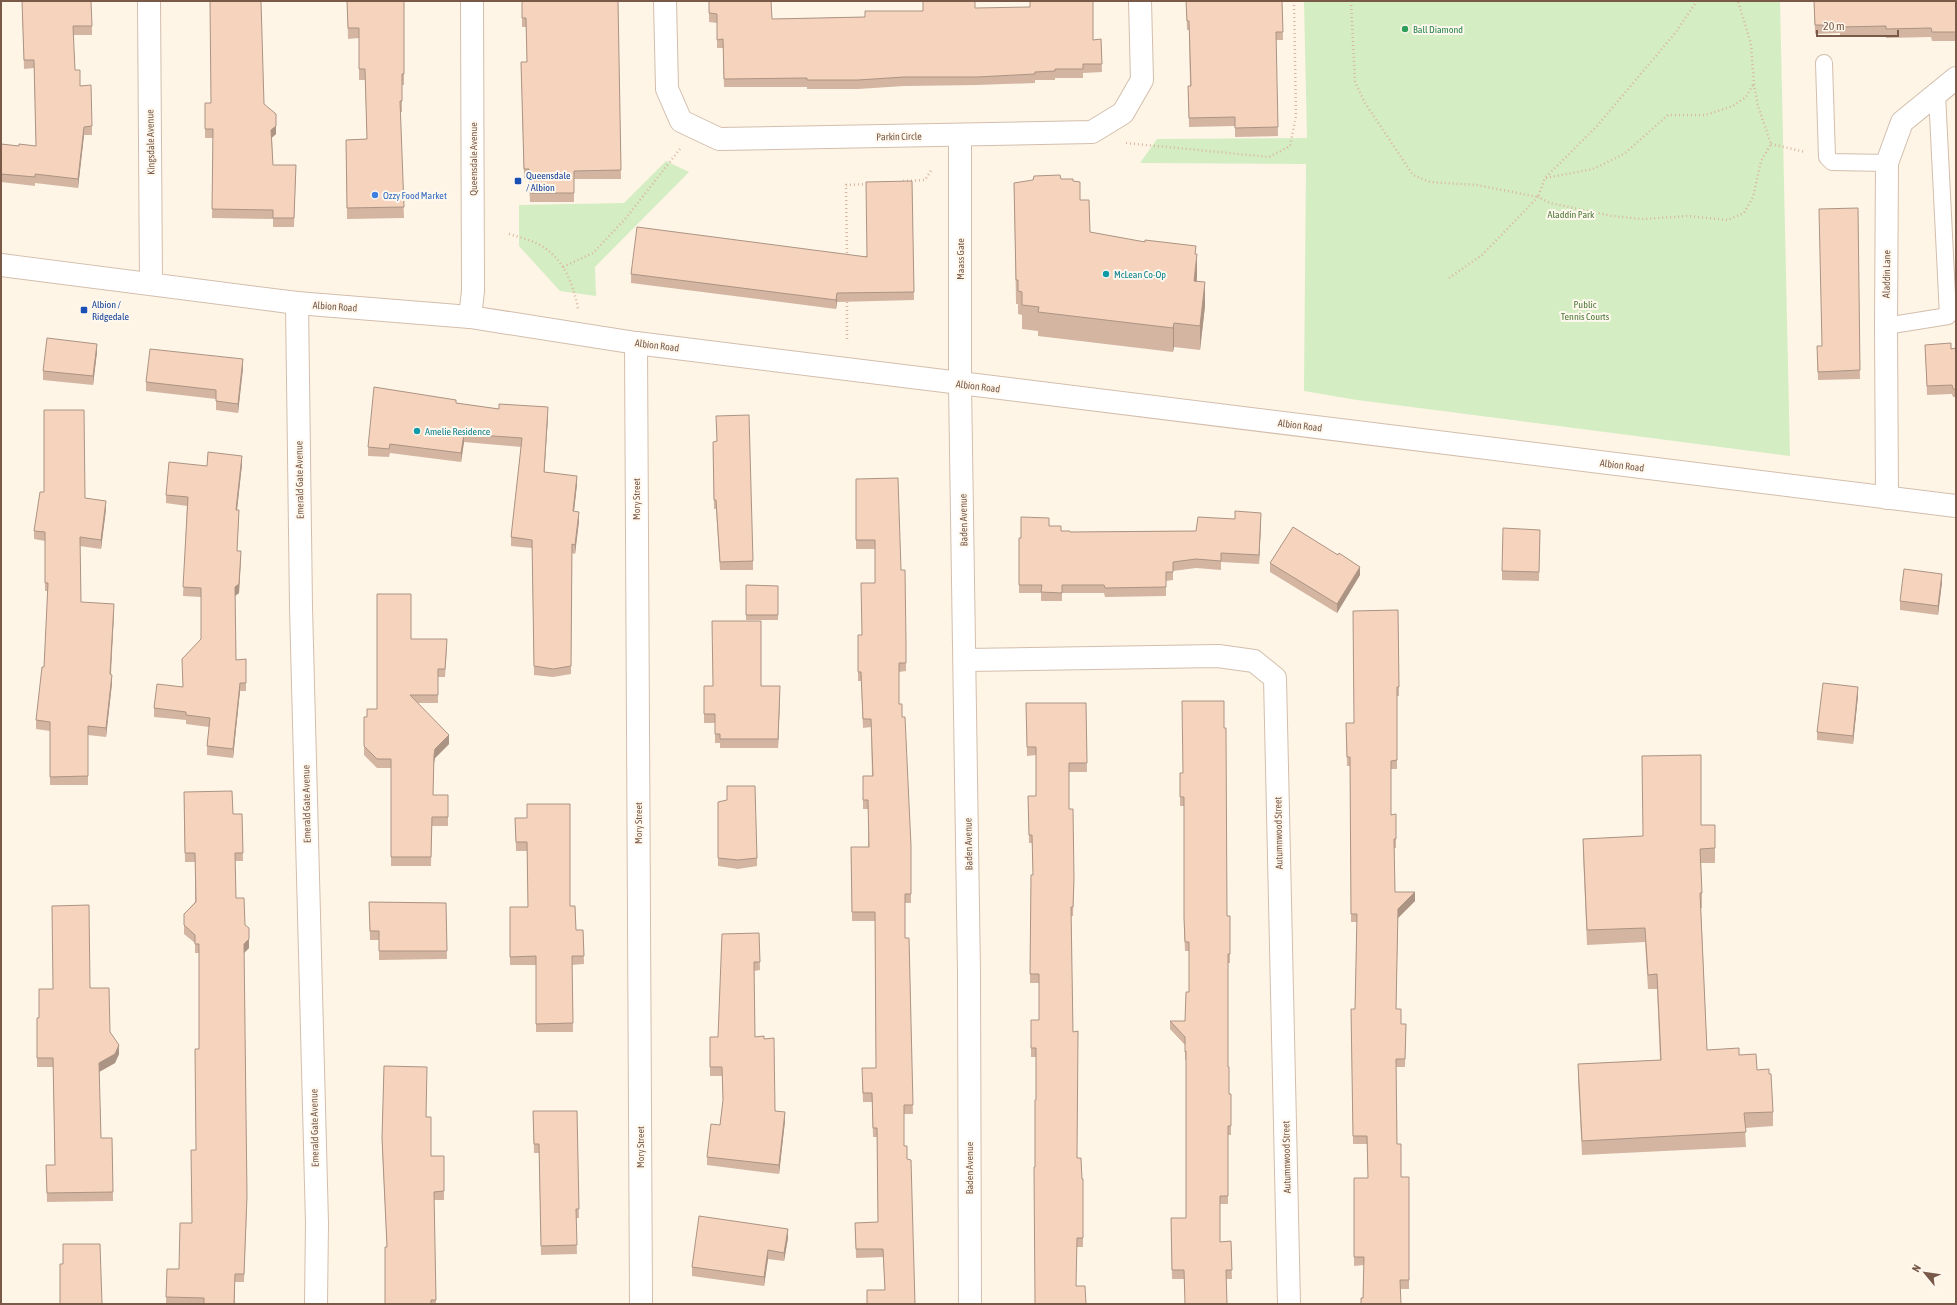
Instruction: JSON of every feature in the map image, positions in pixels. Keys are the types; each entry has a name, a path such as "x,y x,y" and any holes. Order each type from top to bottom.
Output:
{"street":[{"name":"Kingsdale Avenue","path":"149,1 150,284"},
{"name":"Queensdale Avenue","path":"470,317 473,291 472,1"},
{"name":"Parkin Circle","path":"665,1 666,89 681,122 719,139 1092,132 1123,113 1142,80 1140,1"},
{"name":"Aladdin Lane","path":"1887,498 1887,163 1902,122 1956,78"},
{"name":"Maass Gate","path":"960,135 960,384"},
{"name":"Albion Road","path":"1,265 297,303 470,317 636,343 1956,506"},
{"name":"Emerald Gate Avenue","path":"297,303 301,607 317,1223 316,1304"},
{"name":"Mory Street","path":"636,343 641,1304"},
{"name":"Baden Avenue","path":"960,384 965,660 970,1304"},
{"name":"Autumnwood Street","path":"965,660 1218,656 1254,661 1275,678 1289,1304"}],"lane":[{"path":"1824,63 1827,157 1832,162 1887,163"},
{"path":"1886,326 1948,316 1937,94"}],"path":[{"path":"1126,143 1269,157 1290,146 1296,116 1294,1"},
{"path":"1351,1 1355,82 1364,103 1413,175 1430,182 1477,185 1538,196 1550,203 1612,216 1642,219 1688,216 1728,220 1744,213 1753,197 1761,161 1771,144 1758,106 1754,85 1751,44 1738,1"},
{"path":"1449,278 1482,255 1538,196 1546,178 1597,126 1676,32 1698,1"},
{"path":"1546,178 1593,169 1624,154 1668,115 1705,115 1733,106 1746,97 1754,85"},
{"path":"563,268 593,252 626,218 694,129"},
{"path":"1771,144 1827,157"},
{"path":"901,182 925,180 932,169"},
{"path":"847,262 846,185 870,184"},
{"path":"509,234 537,243 556,257 573,285 578,309"},
{"path":"847,293 847,340"}],"green space":[{"name":"Aladdin Park","path":"1304,1 1780,1 1790,456 1357,400 1304,391 1306,164 1140,163 1157,139 1307,138"},
{"path":"666,161 689,172 595,267 596,296 560,291 519,246 519,205 624,203"}],"building":[{"path":"22,1 91,1 92,26 73,26 75,70 80,70 80,86 91,85 92,126 84,127 78,179 35,174 35,177 1,174 1,144 36,146 34,60 24,60"},
{"path":"210,1 261,1 264,104 276,114 276,126 271,130 273,165 296,165 294,218 273,218 273,210 212,209 213,129 205,129 205,103 211,103"},
{"path":"347,1 404,1 404,74 402,74 402,101 400,101 404,207 347,208 346,140 367,139 365,69 359,69 359,28 348,28"},
{"path":"522,1 618,1 621,170 574,171 574,193 530,193 529,169 524,169 521,62 527,62 526,18 522,18"},
{"path":"709,1 771,1 772,19 865,17 865,11 923,11 923,1 975,1 975,8 1030,7 1030,1 1093,1 1093,40 1101,39 1102,64 1083,64 1083,69 1055,69 1055,71 1035,72 1035,74 977,77 904,77 858,80 807,80 807,78 724,79 723,39 717,40 717,14 709,13"},
{"path":"1186,1 1282,1 1283,32 1276,32 1278,127 1235,128 1235,117 1189,118 1188,86 1191,86 1189,21 1187,21"},
{"path":"1814,1 1956,1 1956,32 1932,32 1931,28 1886,29 1886,26 1840,27 1840,25 1815,25"},
{"name":"McLean Co-Op","path":"1060,175 1061,179 1073,179 1073,181 1080,182 1080,200 1089,200 1090,232 1145,242 1145,240 1196,246 1195,254 1197,254 1194,281 1205,282 1200,326 1174,323 1173,328 1038,312 1039,307 1022,305 1022,292 1018,291 1018,280 1016,280 1014,183 1033,180 1034,176"},
{"path":"912,181 914,292 837,293 836,300 631,274 637,227 867,257 866,182"},
{"path":"1858,208 1860,370 1818,372 1817,346 1822,346 1819,209"},
{"path":"47,338 97,344 93,376 43,371"},
{"path":"1951,343 1951,349 1956,348 1956,389 1953,389 1952,385 1927,386 1925,345"},
{"path":"150,349 243,359 238,404 216,401 216,390 146,382"},
{"path":"374,387 456,400 456,403 499,409 499,404 548,407 544,472 577,476 573,511 579,512 575,545 572,544 571,666 553,669 534,666 532,540 511,537 522,438 464,434 461,453 390,444 389,449 368,447"},
{"path":"44,410 84,410 85,498 106,501 101,540 80,537 81,602 114,604 110,674 112,675 106,728 88,726 88,776 50,777 50,722 36,720 42,667 44,667 48,583 45,583 45,532 34,531 40,492 44,492"},
{"path":"749,415 753,561 720,562 716,500 714,500 713,442 717,441 716,416"},
{"path":"208,452 242,456 236,510 239,510 237,551 241,551 239,584 235,587 236,660 246,659 246,683 240,683 233,749 207,746 210,718 186,715 186,712 154,708 157,684 183,687 182,659 201,639 201,588 183,587 188,497 166,495 169,462 207,466"},
{"path":"898,478 901,570 905,570 906,643 906,663 899,663 899,704 902,704 902,717 905,717 911,846 911,894 905,894 905,938 909,938 913,1105 904,1105 904,1146 907,1146 907,1159 911,1160 915,1304 867,1304 867,1290 885,1290 883,1249 856,1249 855,1223 878,1222 877,1128 873,1128 872,1093 863,1093 862,1068 876,1068 875,912 852,912 851,847 869,847 868,800 863,800 863,776 873,776 871,719 863,719 861,672 858,672 858,635 862,635 861,583 875,583 875,540 856,540 856,479"},
{"path":"1235,511 1261,513 1259,555 1221,553 1221,561 1196,559 1173,562 1173,572 1166,572 1166,587 1105,588 1104,585 1062,585 1062,593 1041,592 1042,585 1019,585 1019,538 1021,538 1021,517 1049,518 1049,526 1061,526 1061,531 1070,532 1196,531 1198,517 1235,519"},
{"path":"1293,527 1338,555 1339,553 1360,567 1337,604 1270,563"},
{"path":"1503,528 1540,530 1539,572 1502,571"},
{"path":"1904,569 1942,574 1938,606 1900,601"},
{"path":"746,585 778,586 778,615 746,615"},
{"path":"377,594 411,594 411,639 447,639 445,669 438,669 438,695 410,695 449,735 435,749 434,755 433,795 448,795 448,817 432,817 431,857 391,857 391,759 377,759 364,746 364,717 367,717 367,709 377,709"},
{"path":"1398,610 1399,687 1397,687 1397,760 1391,761 1391,815 1396,814 1396,839 1394,839 1395,892 1415,892 1398,909 1396,1009 1401,1009 1401,1024 1406,1024 1405,1059 1396,1059 1397,1144 1401,1144 1401,1177 1409,1177 1409,1280 1400,1280 1401,1304 1361,1304 1361,1298 1363,1298 1364,1257 1354,1257 1354,1178 1368,1178 1367,1136 1353,1136 1351,1009 1355,1009 1357,914 1351,914 1350,757 1347,757 1346,723 1354,723 1353,611"},
{"path":"712,621 761,621 761,686 780,686 778,739 720,739 720,734 715,734 715,714 704,714 704,686 713,686"},
{"path":"1823,683 1858,687 1853,736 1817,732"},
{"path":"1182,701 1224,701 1224,728 1226,728 1227,916 1230,916 1230,954 1228,954 1228,1067 1229,1094 1231,1094 1231,1126 1228,1126 1228,1196 1220,1196 1220,1242 1231,1241 1232,1270 1226,1270 1227,1304 1185,1304 1184,1270 1172,1270 1171,1218 1186,1218 1185,1037 1170,1021 1185,1021 1186,992 1189,992 1189,942 1185,942 1184,918 1184,797 1180,797 1180,773 1183,773"},
{"path":"1026,703 1086,703 1087,763 1069,763 1069,809 1073,809 1074,879 1073,907 1071,907 1073,1032 1078,1031 1077,1158 1081,1158 1083,1179 1083,1238 1077,1238 1076,1286 1085,1286 1086,1304 1035,1304 1034,1167 1036,1048 1031,1048 1031,1020 1039,1020 1039,974 1030,974 1031,875 1033,875 1032,835 1029,835 1028,796 1036,796 1036,747 1027,747"},
{"path":"1701,755 1701,825 1715,825 1715,848 1700,849 1702,893 1700,893 1707,1050 1739,1048 1739,1055 1756,1054 1757,1070 1769,1069 1769,1074 1771,1074 1773,1112 1744,1113 1746,1132 1582,1141 1578,1064 1661,1060 1657,974 1648,975 1645,928 1587,930 1583,839 1643,836 1642,756"},
{"path":"727,786 755,786 757,858 738,860 718,858 718,802 727,800"},
{"path":"232,791 233,814 242,814 243,853 235,853 236,898 244,898 245,925 249,928 249,939 244,944 247,1196 244,1274 235,1274 234,1304 204,1304 204,1298 166,1297 167,1269 179,1269 180,1223 192,1223 191,1150 196,1150 195,1049 199,1049 199,944 195,944 195,935 184,925 184,914 196,902 195,853 185,853 184,792"},
{"path":"527,804 570,804 570,906 575,906 576,930 583,930 584,956 572,956 573,1023 536,1024 536,956 510,957 510,907 528,907 527,842 516,842 515,818 527,818"},
{"path":"369,902 446,903 447,951 379,951 379,931 370,931"},
{"path":"89,905 90,988 109,988 110,1032 119,1045 115,1054 99,1063 101,1138 112,1138 113,1192 47,1193 46,1165 55,1165 53,1058 37,1058 39,989 53,989 52,906"},
{"path":"759,933 760,962 754,962 755,1037 764,1036 764,1039 774,1038 775,1111 785,1112 779,1165 707,1157 711,1124 720,1125 723,1100 722,1067 710,1067 710,1037 718,1037 722,934"},
{"path":"384,1066 427,1067 426,1117 431,1117 431,1156 444,1156 444,1191 434,1192 436,1300 431,1300 431,1304 385,1304 385,1247 387,1247 382,1138"},
{"path":"533,1111 577,1111 579,1209 576,1209 577,1245 541,1246 539,1144 534,1144"},
{"path":"699,1216 788,1229 784,1253 768,1250 764,1277 692,1267"},
{"path":"63,1244 100,1244 102,1304 60,1304 60,1264 63,1264"}],"place":[{"name":"Ball Diamond","path":"1405,29"},
{"name":"Queensdale / Albion","path":"518,181"},
{"name":"Ozzy Food Market","path":"375,195"},
{"name":"McLean Co-Op","path":"1106,274"},
{"name":"Albion / Ridgedale","path":"84,310"},
{"name":"Amelie Residence","path":"417,431"}],"park label":[{"name":"Public Tennis Courts","path":"1585,310"}]}
